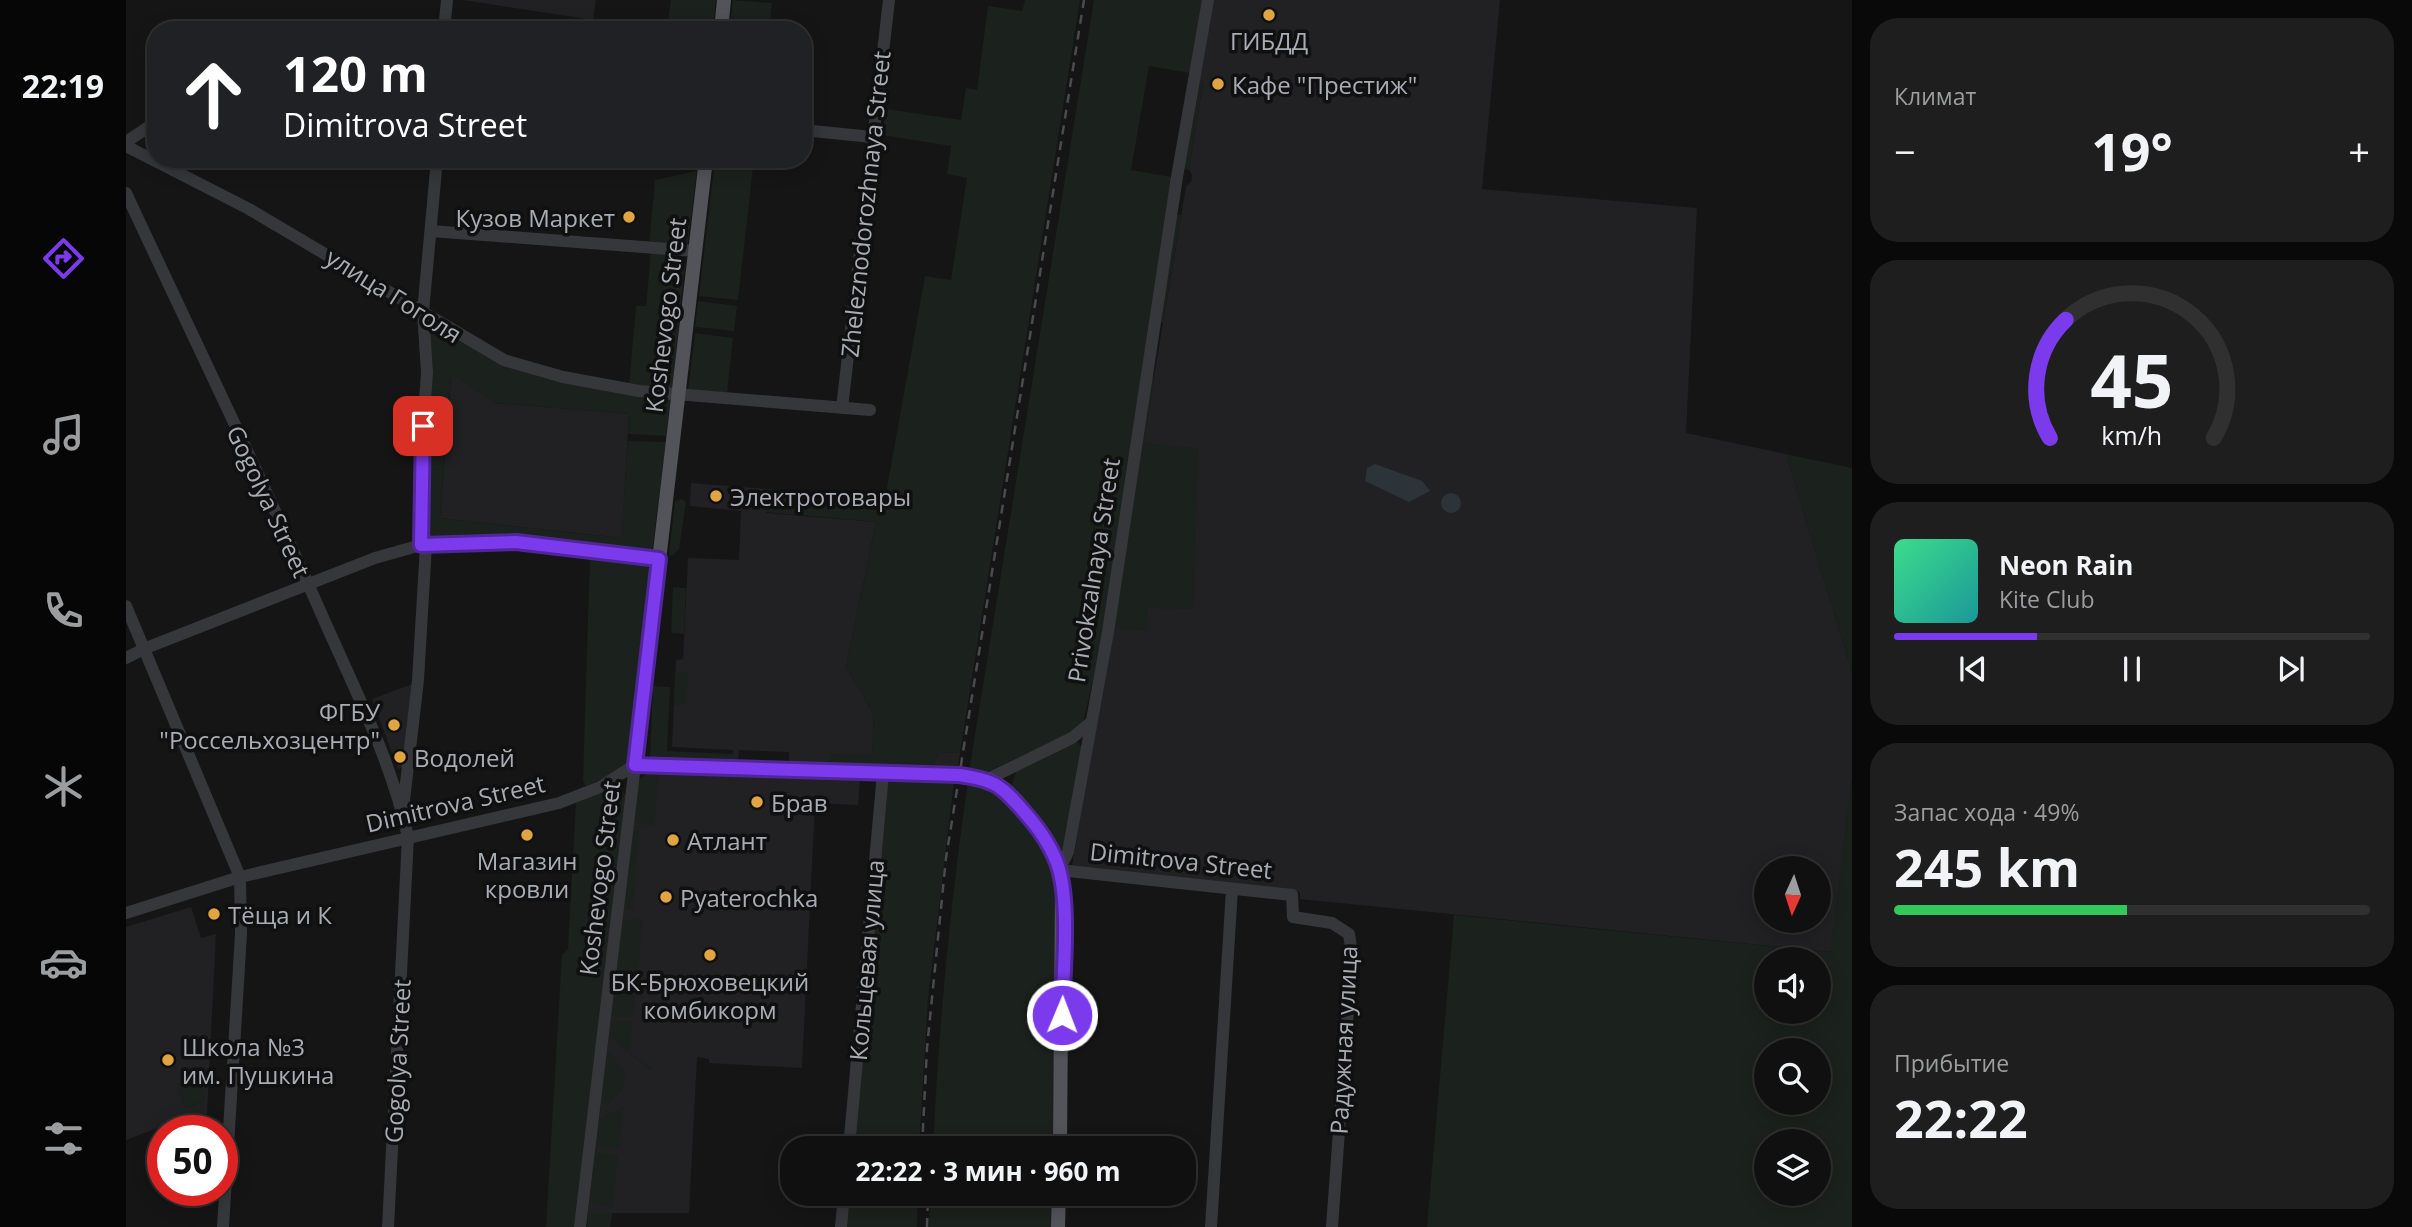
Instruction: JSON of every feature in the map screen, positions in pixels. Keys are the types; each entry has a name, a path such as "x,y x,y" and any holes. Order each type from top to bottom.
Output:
{"main road":[{"path":"722,21 724,0"},
{"name":"Koshevogo Street","path":"635,765 705,168"},
{"path":"635,765 988,779"},
{"name":"Dimitrova Street","path":"988,779 1011,797 1045,839 1059,870"},
{"name":"Privokzalnaya Street","path":"1059,870 1063,909 1060,1136"},
{"path":"1058,1227 1059,1206"}],"street":[{"path":"445,21 447,0"},
{"name":"Zheleznodorozhnaya Street","path":"842,408 889,0"},
{"name":"Privokzalnaya Street","path":"1059,870 1068,852 1108,632 1177,177 1208,0"},
{"path":"126,144 147,129"},
{"path":"812,131 872,137"},
{"name":"улица Гоголя","path":"126,144 147,155"},
{"name":"улица Гоголя","path":"171,168 249,209 504,360 596,384 679,394"},
{"name":"Gogolya Street","path":"402,813 418,680 423,545 422,434 427,373 423,312 436,168"},
{"name":"Gogolya Street","path":"126,193 308,584 372,729 402,813 408,837 388,1227"},
{"path":"431,231 695,251"},
{"path":"679,394 870,410"},
{"path":"126,658 375,558 423,545 516,542 659,559"},
{"path":"126,606 146,648 240,877 241,934 223,1227"},
{"path":"988,779 1072,738 1090,723"},
{"name":"Dimitrova Street","path":"126,914 240,877 568,801 600,787 635,765"},
{"name":"Koshevogo Street","path":"580,1227 635,765"},
{"path":"1011,797 1006,780 1013,766"},
{"name":"Кольцевая улица","path":"850,1136 883,773"},
{"name":"Dimitrova Street","path":"1059,870 1292,895"},
{"path":"1211,1227 1232,889"},
{"name":"Радужная улица","path":"1292,895 1293,917 1340,926 1349,934 1352,947 1332,1227"},
{"path":"841,1227 843,1206"}],"shaded area":[{"path":"463,0 596,0 593,20"},
{"path":"671,0 716,0 714,21 668,21"},
{"path":"733,0 772,3 770,21 731,21"},
{"path":"1025,0 1080,0 960,753 940,752 929,769 829,765 830,754 872,755 874,714 846,667 876,522 765,512 767,489 885,499 925,276 951,280 967,178 947,174 951,146 882,135 886,109 961,120 966,88 977,90 988,6 1022,11"},
{"path":"1094,0 1203,0 1190,73 1149,66 1131,170 1172,177 1102,640 1083,723 1073,732 987,772 969,772"},
{"path":"1213,0 1500,0 1482,189 1697,208 1686,433 1786,454 1852,672 1852,779 1831,952 1831,947 1781,947 1300,899 1300,892 1072,866 1186,186 1191,182 1192,175 1189,170 1203,83 1198,81"},
{"path":"1198,81 1203,82 1189,170 1182,168"},
{"path":"714,168 753,168 738,300 699,296"},
{"path":"697,171 688,243 649,244 655,180"},
{"path":"1177,215 1181,215 1163,323 1160,322"},
{"path":"651,252 675,255 685,265 672,390 629,386 636,306 646,306"},
{"path":"698,301 737,306 734,331 695,327"},
{"path":"432,322 496,362 671,398 666,436 628,434 629,414 495,403 454,376 451,378 440,518 621,538 628,441 666,442 652,552 432,541 426,538 426,324"},
{"path":"695,333 733,338 727,393 688,391"},
{"path":"454,375 495,403 629,414 622,538 440,518 451,378"},
{"path":"1151,376 1155,377 1144,443 1198,448 1194,609 1148,608 1147,630 1112,629"},
{"path":"1786,454 1852,468 1852,672"},
{"path":"1375,464 1422,481 1430,491 1409,502 1365,481 1367,468"},
{"path":"691,483 767,489 766,513 876,522 846,667 874,714 872,766 789,763 789,752 739,750 738,761 733,761 733,750 672,747 676,660 683,659 688,558 739,560 741,511 690,506"},
{"path":"745,491 762,495 761,508 736,506 734,497"},
{"path":"1451,493 1458,496 1461,503 1458,510 1451,513 1444,510 1441,503 1444,496"},
{"path":"682,499 686,502 679,549 672,556 669,554 675,501"},
{"path":"590,554 645,563 650,570 629,760 623,769 586,786 583,781"},
{"path":"673,587 686,588 684,634 671,633"},
{"path":"675,672 688,673 686,703 674,707"},
{"path":"415,683 408,765 398,769 372,699"},
{"path":"653,686 670,687 667,751 733,754 733,761 650,757"},
{"path":"1078,742 1082,748 1064,849 1058,850 1011,787 1016,772"},
{"path":"940,752 960,753 957,770 929,769"},
{"path":"650,772 860,779 858,805 815,803 802,1068 709,1063 709,1059 697,1057 689,1213 588,1213 639,780"},
{"path":"650,772 659,773 654,827 635,822 639,780"},
{"path":"1852,779 1852,1227 1427,1227 1454,915 1779,947 1754,947 1754,1024 1831,1024 1831,947"},
{"path":"885,780 954,782 928,998 920,1136 852,1136"},
{"path":"968,782 999,795 1024,818 1043,848 1057,879 1053,1136 934,1136 938,1056"},
{"path":"617,786 626,795 576,1227 546,1227 562,955 568,949 576,802"},
{"path":"633,831 639,831 633,909 624,908"},
{"name":"Школа №3 им. Пушкина","path":"191,907 201,938 216,934 207,1114 147,1115 147,1132 126,1140 126,927"},
{"path":"630,919 643,919 633,1017 611,1016 623,923"},
{"path":"611,1021 632,1022 629,1052 652,1068 652,1071 609,1037"},
{"path":"608,1050 625,1073 622,1089 607,1105 601,1102"},
{"path":"198,1076 206,1101 185,1109 176,1084"},
{"path":"623,1107 619,1149 596,1146 599,1119"},
{"path":"595,1153 618,1156 612,1208 590,1202"},
{"path":"846,1206 918,1206 917,1227 844,1227"},
{"path":"930,1206 1052,1206 1052,1227 929,1227"},
{"path":"588,1213 612,1213 610,1227 587,1227"}],"railway":[{"path":"923,1136 927,1048 946,858 1084,0"},
{"path":"927,1227 928,1206"}],"place":[{"name":"ГИБДД","path":"1269,15"},
{"name":"Кафе \"Престиж\"","path":"1218,84"},
{"name":"Кузов Маркет","path":"629,217"},
{"name":"Электротовары","path":"716,496"},
{"name":"ФГБУ \"Россельхозцентр\"","path":"394,725"},
{"name":"Водолей","path":"400,757"},
{"name":"Брав","path":"757,802"},
{"name":"Магазин кровли","path":"527,835"},
{"name":"Атлант","path":"673,840"},
{"name":"Pyaterochka","path":"666,897"},
{"name":"Тёща и К","path":"214,914"},
{"name":"БК-Брюховецкий комбикорм","path":"710,955"},
{"name":"Школа №3 им. Пушкина","path":"168,1060"}],"route":[{"path":"423,426 421,545 483,541 543,543 659,559 635,765 959,775 988,779 1011,797 1045,839 1059,870 1063,909 1062,1015"}]}
